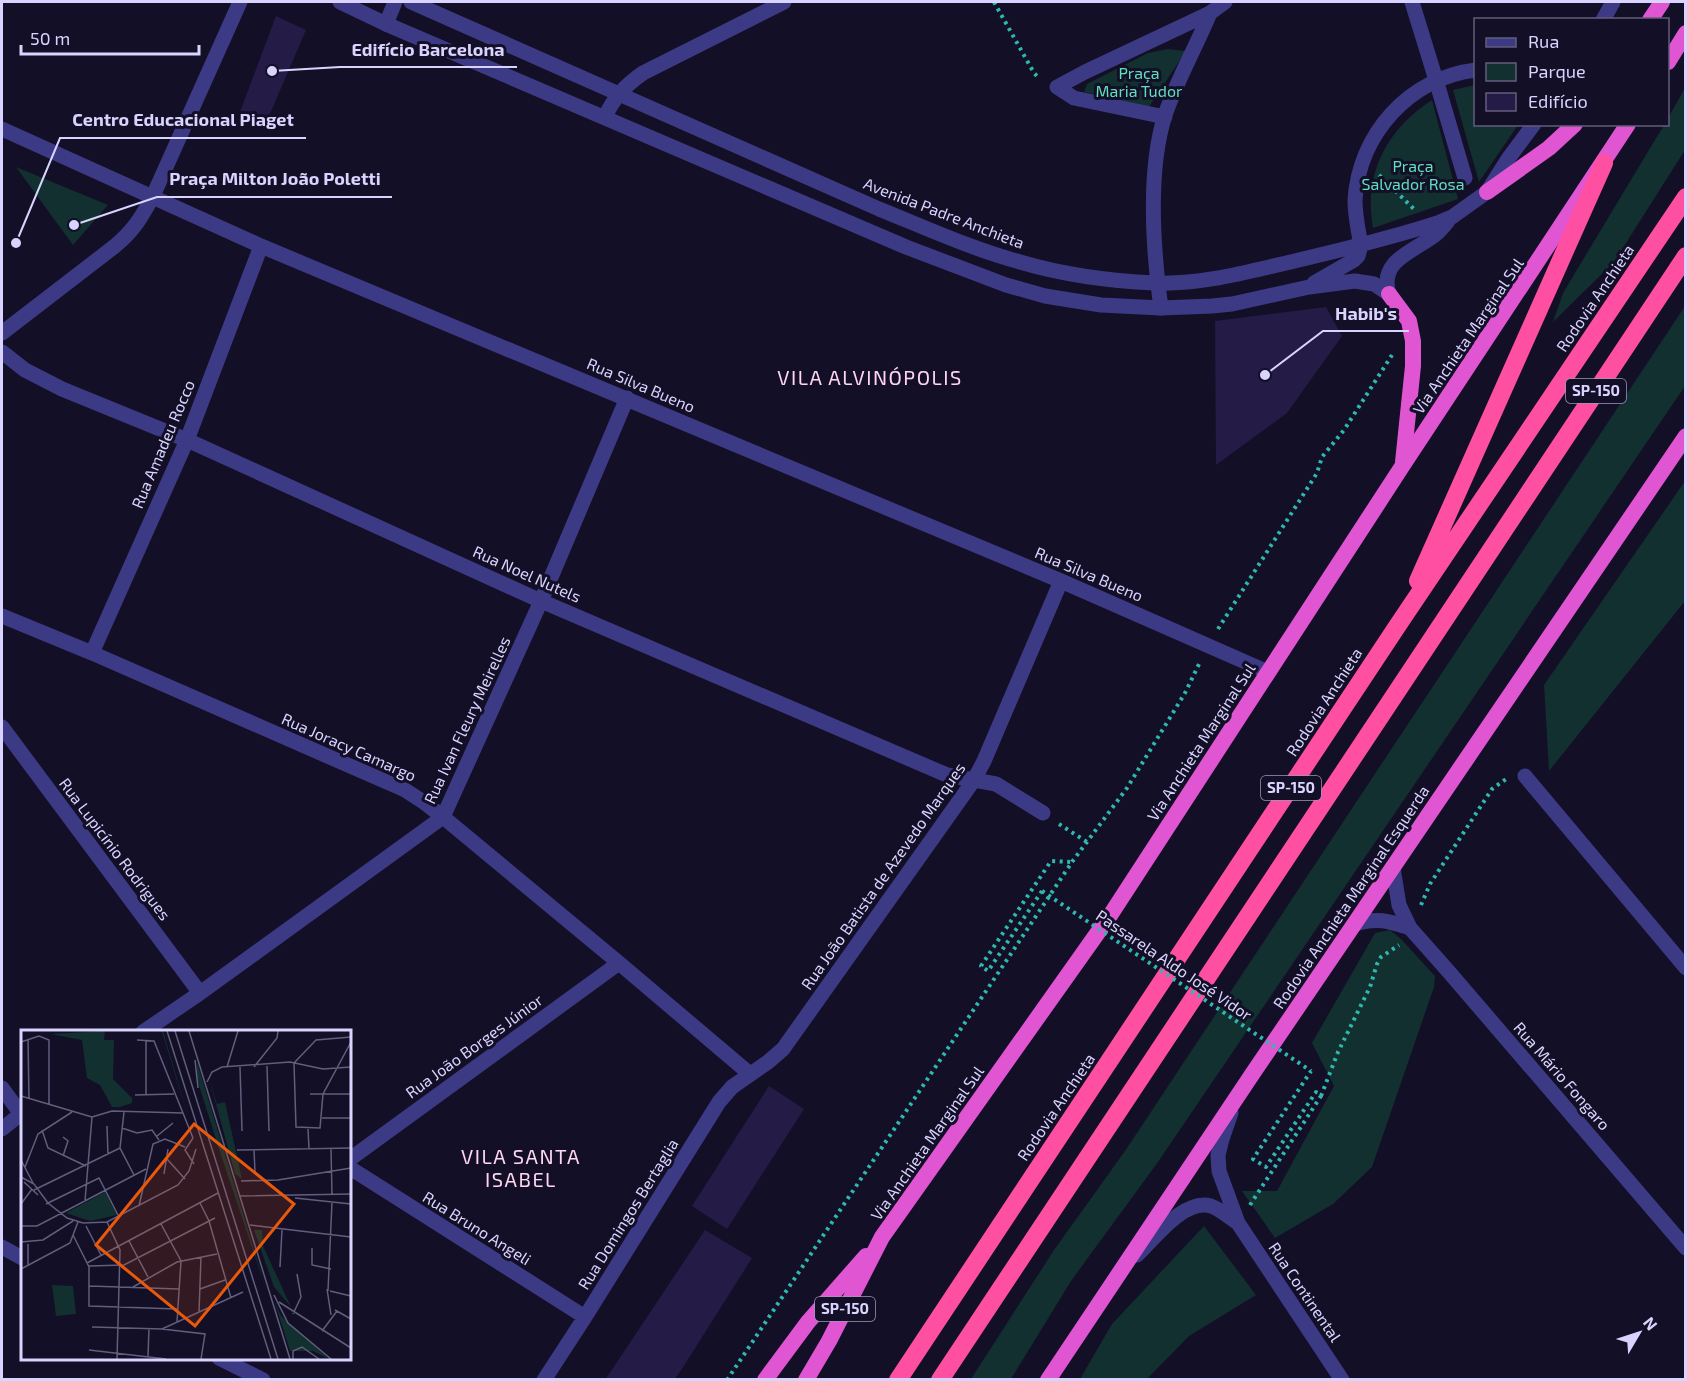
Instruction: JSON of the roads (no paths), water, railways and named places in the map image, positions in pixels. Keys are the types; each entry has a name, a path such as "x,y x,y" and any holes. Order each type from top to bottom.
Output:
{"highway":[{"path":"1651,18 1662,2"},
{"path":"1669,60 1686,33"},
{"path":"1487,192 1550,148 1573,126"},
{"name":"Via Anchieta Marginal Sul","path":"806,1380 829,1341 882,1237 1110,914 1627,126"},
{"path":"1398,625 1604,163"},
{"name":"Rodovia Anchieta","path":"898,1380 1398,625 1686,197"},
{"name":"SP-150","path":"940,1380 1686,256"},
{"path":"1389,294 1409,321 1413,341 1413,366 1403,465"},
{"name":"Rodovia Anchieta Marginal Esquerda","path":"1048,1380 1236,1098 1686,436"},
{"path":"765,1380 808,1322 882,1237"}],"street":[{"path":"2,333 130,234 139,222 153,196 240,2"},
{"path":"340,2 386,24 906,247 1006,285 1045,296 1101,305 1188,308 1232,304 1309,287 1361,281 1374,284 1389,294"},
{"path":"386,24 395,2"},
{"name":"Avenida Padre Anchieta","path":"411,2 879,209 970,246 1063,273 1158,283 1226,276 1361,245 1431,225 1452,217 1487,192"},
{"path":"605,117 618,94 644,73 784,2"},
{"path":"1165,117 1074,98 1057,87 1210,13 1226,2"},
{"path":"1412,2 1466,178"},
{"path":"1604,18 1613,2"},
{"path":"1161,308 1154,250 1154,190 1158,152 1165,117 1210,13"},
{"path":"1309,287 1321,278 1344,267 1358,256 1361,245 1356,224 1355,201 1358,179 1363,159 1378,129 1406,99 1436,80 1474,70"},
{"path":"1487,192 1533,126"},
{"name":"Rua Silva Bueno","path":"2,129 261,246 1061,581 1268,672"},
{"path":"1389,294 1387,275 1392,266 1437,234 1452,217"},
{"name":"Rua Amadeu Rocco","path":"92,653 187,440 261,246"},
{"name":"Rua Noel Nutels","path":"2,352 25,369 62,388 187,440 541,602 947,775 996,784 1043,813"},
{"name":"Rua Ivan Fleury Meirelles","path":"145,1030 200,993 443,817 541,602 627,398"},
{"name":"Rua João Batista de Azevedo Marques","path":"750,1074 783,1049 974,780 1061,581"},
{"name":"Rua Joracy Camargo","path":"2,616 405,790 443,817 750,1074"},
{"name":"Rua Lupicínio Rodrigues","path":"2,727 200,993"},
{"path":"1525,776 1686,968"},
{"path":"1393,868 1399,905 1413,932"},
{"path":"1355,924 1367,920 1390,921 1413,932"},
{"name":"Rua Mário Fongaro","path":"1413,932 1686,1248"},
{"name":"Rua João Borges Júnior","path":"351,1158 619,963"},
{"name":"Rua Domingos Bertaglia","path":"544,1380 719,1102 732,1087 750,1074"},
{"path":"2,1088 21,1113"},
{"name":"Rua Continental","path":"1236,1098 1218,1155 1219,1171 1238,1223 1342,1380"},
{"path":"2,1129 21,1115"},
{"name":"Rua Bruno Angeli","path":"351,1169 585,1317"},
{"name":"Rua Continental","path":"1121,1270 1181,1212 1198,1205 1211,1206 1238,1223"},
{"path":"2,1247 21,1257"},
{"path":"221,1360 262,1380"}],"place":[{"name":"Edifício Barcelona","path":"272,71"},
{"name":"Praça Milton João Poletti","path":"74,225"},
{"name":"Centro Educacional Piaget","path":"16,243"},
{"name":"Habib's","path":"1265,375"}],"district":[{"name":"VILA ALVINÓPOLIS","path":"870,378"},
{"name":"VILA SANTA ISABEL","path":"521,1168"}],"park label":[{"name":"Praça Maria Tudor","path":"1139,82"},
{"name":"Praça Salvador Rosa","path":"1413,175"}]}
